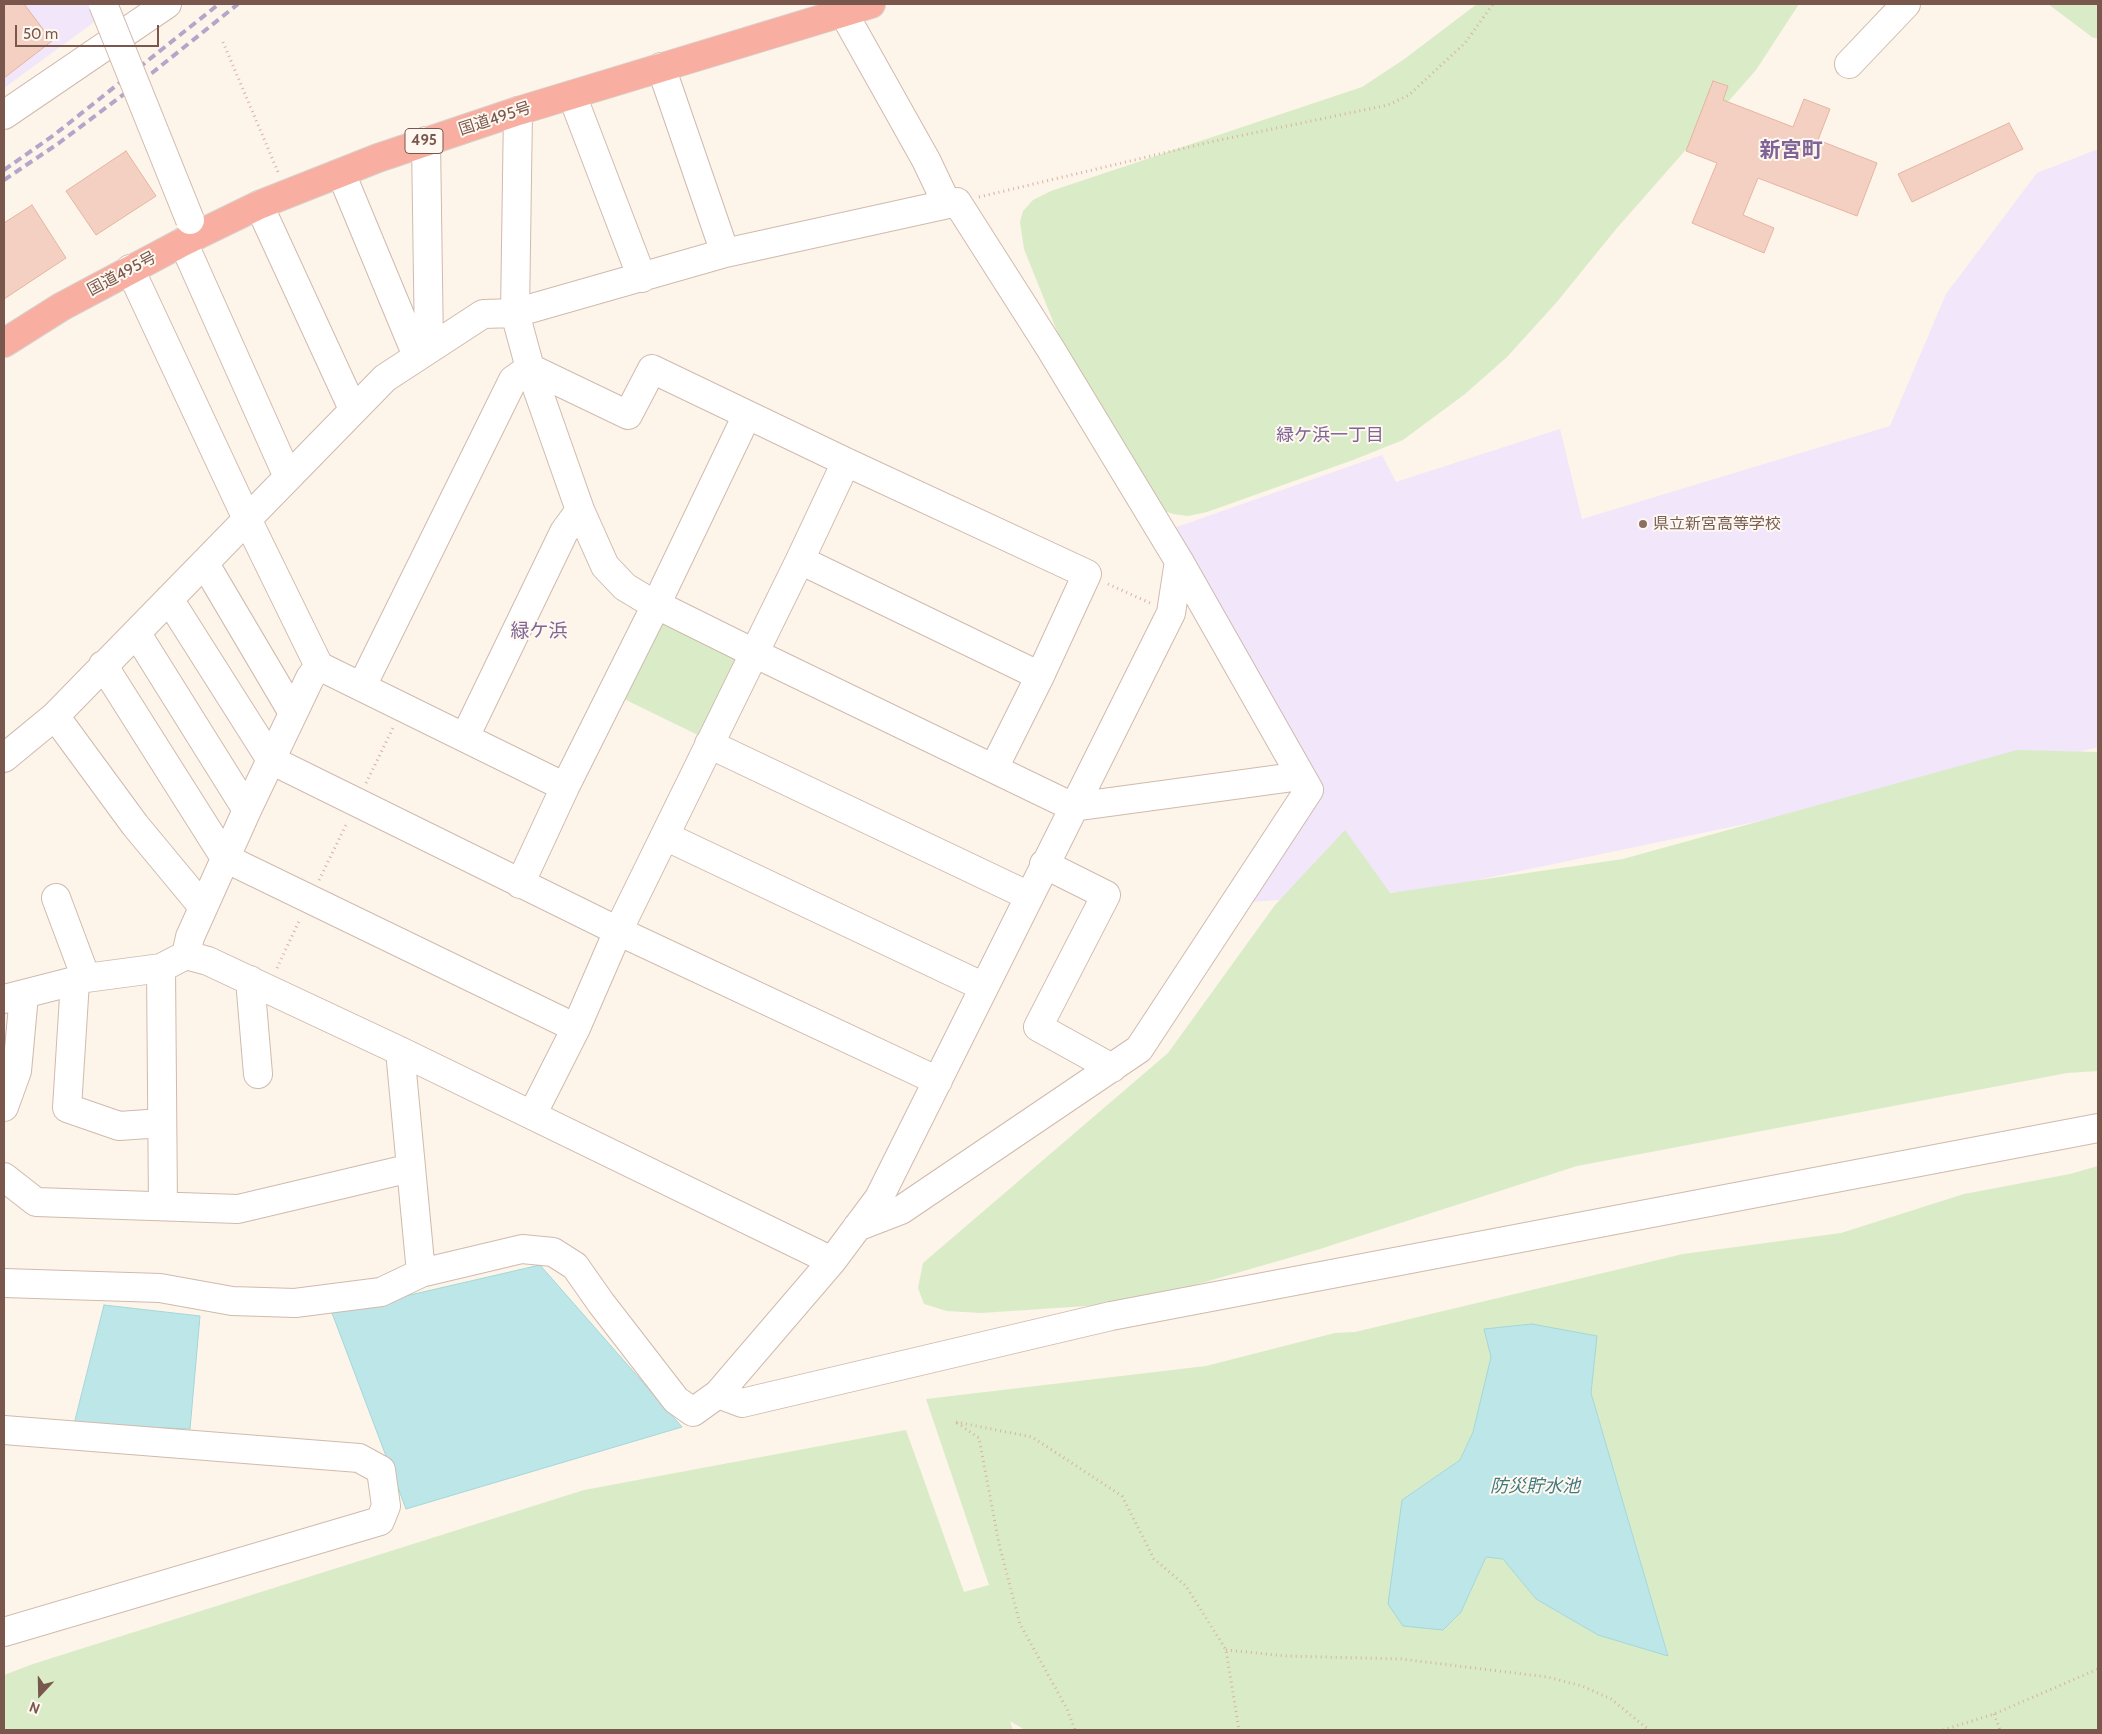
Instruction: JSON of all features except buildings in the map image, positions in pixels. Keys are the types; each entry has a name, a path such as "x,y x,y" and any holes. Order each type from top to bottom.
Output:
{"highway":[{"name":"国道495号","path":"4,344 61,307 130,268 186,231 426,141 661,67 871,4"}],"street":[{"path":"103,4 186,231 288,478"},
{"path":"4,116 134,13 167,4"},
{"path":"1849,64 1906,4"},
{"path":"844,12 952,203 1055,356 1179,561 1309,790 1139,1049 901,1210 857,1227"},
{"path":"661,67 725,253"},
{"path":"572,95 642,278"},
{"path":"518,112 515,313 530,368 580,510 605,566 625,586 656,605 1073,807 1301,776"},
{"path":"423,352 426,141"},
{"path":"341,172 423,352"},
{"path":"4,758 55,716 205,564 353,408 385,378 484,314 515,313 725,253 952,203"},
{"path":"259,205 353,408"},
{"path":"130,268 247,519 319,666 565,787"},
{"path":"530,368 628,415 652,369 1087,574 1040,676 994,768"},
{"path":"362,686 513,380 530,368"},
{"path":"520,884 565,787 656,605 747,415"},
{"path":"532,1115 576,1028 618,932 846,462"},
{"path":"465,737 564,532 580,510"},
{"path":"800,560 1040,676"},
{"path":"4,1282 160,1288 232,1301 295,1302 381,1292 421,1272 522,1249 553,1252 575,1266 600,1303 676,1400 693,1412 718,1394 832,1261 879,1198 1044,864 1171,613 1179,561"},
{"path":"205,564 293,713"},
{"path":"169,599 271,760 618,932 938,1081"},
{"path":"136,634 247,810"},
{"path":"104,665 225,858 576,1028"},
{"path":"186,955 190,937 247,810 310,678 319,666"},
{"path":"55,716 135,825 203,907"},
{"path":"709,744 1029,896"},
{"path":"665,836 984,987"},
{"path":"1044,864 1106,895 1038,1027 1112,1068"},
{"path":"56,898 80,979 67,1108 119,1126 162,1123"},
{"path":"4,1107 17,1071 14,997 80,979 161,968 186,955 208,961 258,984 832,1261"},
{"path":"161,968 163,1206"},
{"path":"258,984 258,1074"},
{"path":"400,1052 421,1272"},
{"path":"718,1394 742,1403 1111,1316 2098,1128"},
{"path":"4,1177 36,1202 238,1209 411,1168"},
{"path":"4,1430 359,1458 381,1470 386,1506 380,1521 4,1632"}],"path":[{"path":"952,203 1210,142 1388,105 1409,94 1465,43 1493,4"},
{"path":"223,42 288,194"},
{"path":"1087,574 1171,613"},
{"path":"258,984 310,899 403,707"},
{"path":"1075,1730 1067,1709 1020,1624 999,1544 979,1438 956,1422 1032,1437 1122,1496 1154,1559 1186,1586 1226,1650 1239,1730"},
{"path":"1226,1650 1286,1656 1401,1659 1547,1677 1582,1686 1610,1700 1649,1730"},
{"path":"1944,1730 1994,1714 2098,1668"},
{"path":"1994,1714 2000,1730"}],"shaded area":[{"path":"4,4 96,4 97,20 4,88"},
{"name":"県立新宮高等学校","path":"2098,149 2098,747 2018,767 1429,890 1234,903 1317,792 1174,528 1382,455 1396,482 1560,429 1582,519 1890,426 1946,294 2037,173"}],"green space":[{"path":"1477,4 1799,4 1756,70 1617,228 1556,303 1507,357 1465,394 1403,440 1353,460 1207,512 1188,516 1173,514 1156,508 1103,446 1024,249 1020,222 1023,211 1033,200 1051,191 1362,87 1403,60"},
{"path":"2048,4 2098,4 2098,39 2092,37"},
{"path":"662,619 743,657 704,738 624,699"},
{"path":"2017,750 2098,752 2098,1071 2067,1073 1577,1166 1320,1249 1132,1303 981,1313 947,1311 924,1304 918,1288 923,1263 1168,1053 1275,905 1345,830 1390,893 1623,859"},
{"path":"2098,1166 2098,1730 1025,1730 1010,1721 1013,1730 4,1730 4,1675 33,1664 584,1490 906,1430 964,1592 989,1585 926,1399 1206,1366 1335,1333 1355,1332 1683,1254 1841,1233 1964,1194 2070,1174","holes":["1596,1336 1591,1393 1668,1655 1598,1635 1536,1599 1504,1559 1486,1557 1461,1612 1402,1500 1460,1460 1473,1432 1492,1357"]}],"water":[{"path":"540,1265 682,1427 406,1509 332,1313"},
{"path":"104,1305 200,1316 190,1429 74,1424"},
{"name":"防災貯水池","path":"1532,1324 1597,1336 1591,1393 1668,1656 1598,1635 1536,1599 1503,1559 1486,1557 1461,1612 1443,1630 1403,1626 1388,1604 1402,1500 1460,1460 1473,1432 1491,1357 1484,1329"}],"railway":[{"path":"4,170 54,135 219,4"},
{"path":"4,180 59,143 152,73 238,4"}],"place":[{"name":"県立新宮高等学校","path":"1643,524"}],"district":[{"name":"新宮町","path":"1791,151"},
{"name":"緑ケ浜一丁目","path":"1330,436"},
{"name":"緑ケ浜","path":"539,631"}]}
